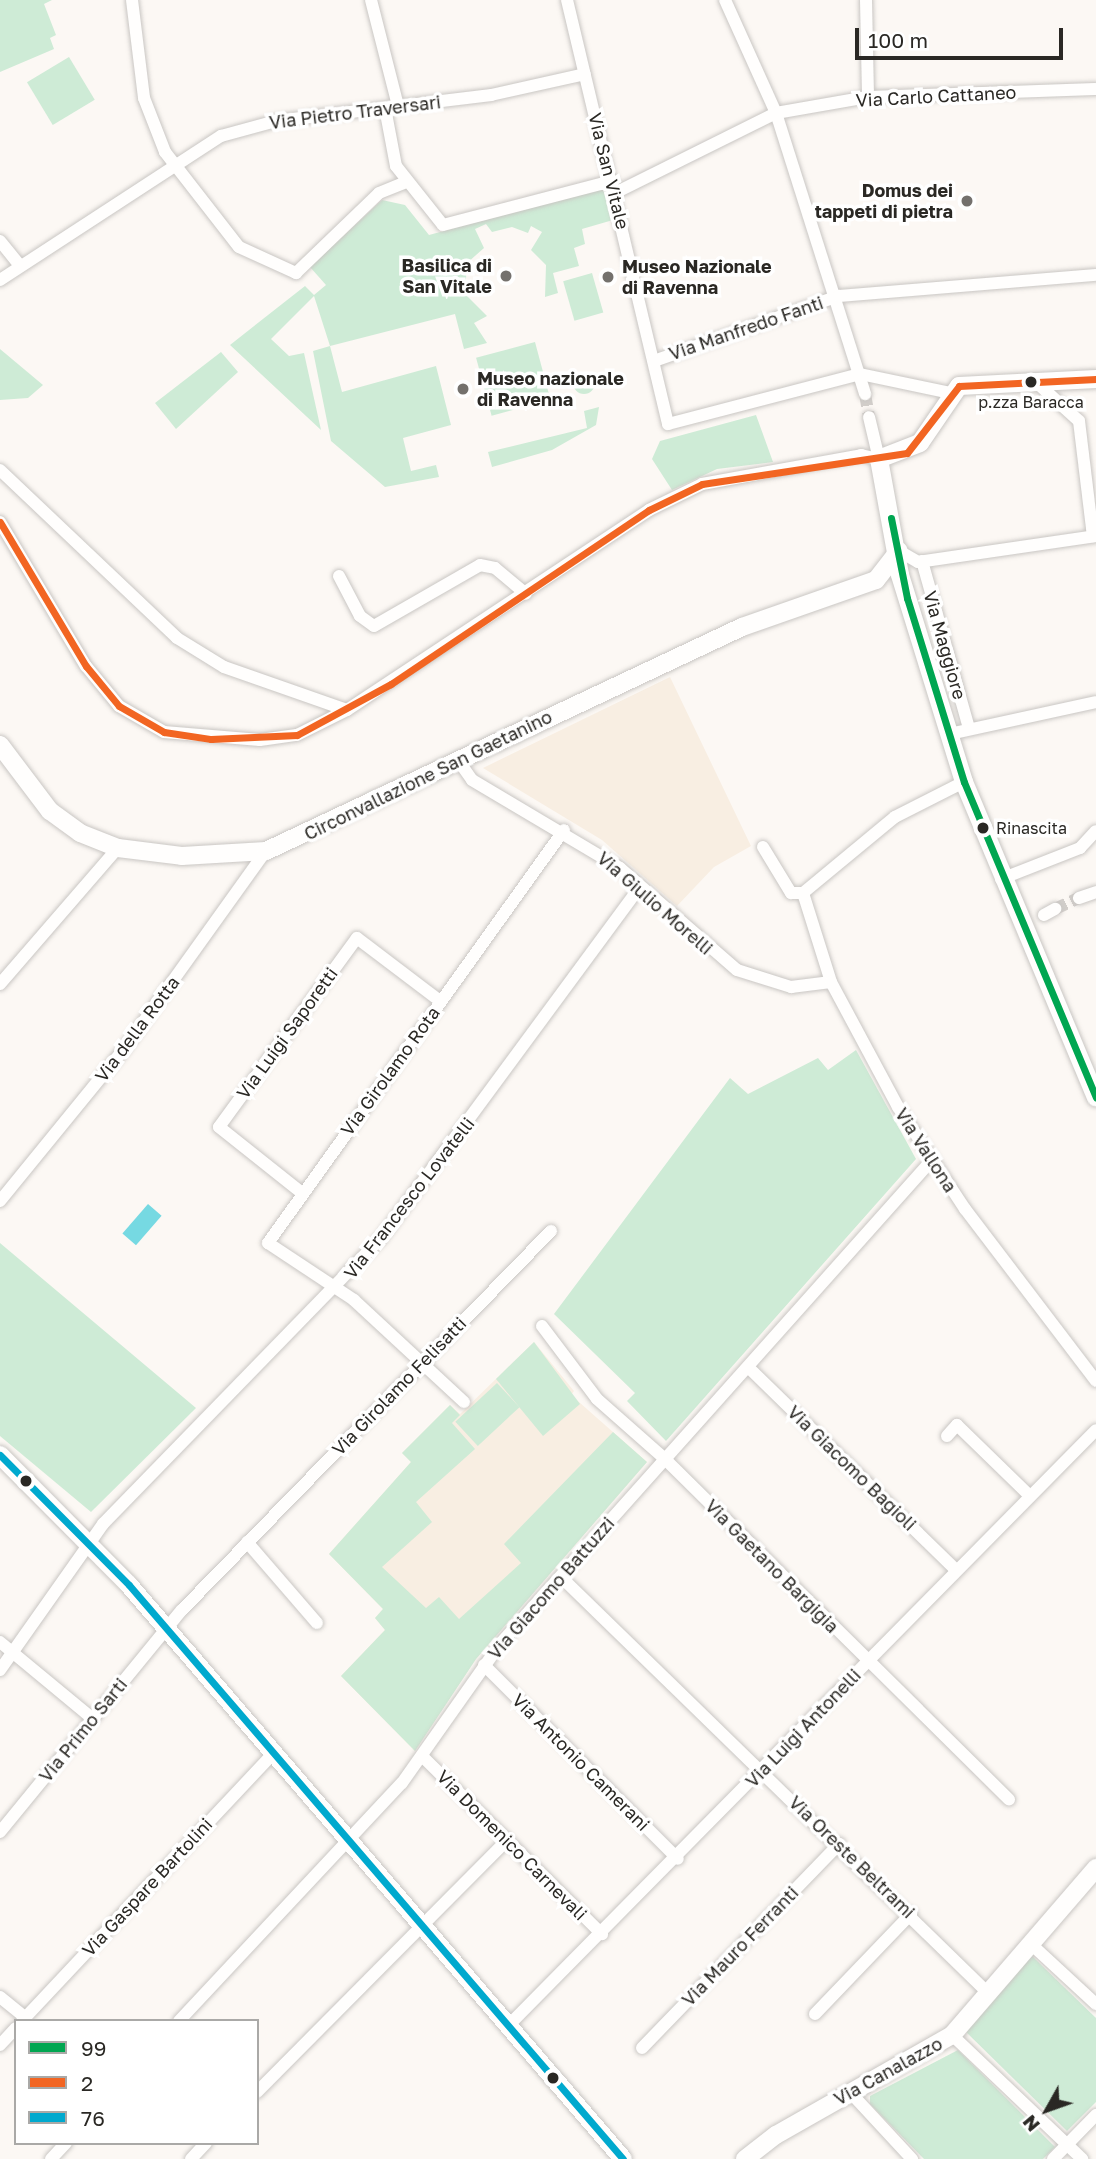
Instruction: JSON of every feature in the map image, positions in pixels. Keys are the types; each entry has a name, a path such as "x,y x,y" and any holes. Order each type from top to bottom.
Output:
{"street":[{"path":"132,0 144,98 172,163 239,247 296,273 379,193 404,183 371,0"},
{"name":"Via San Vitale","path":"567,0 614,187 668,424 860,374"},
{"path":"725,0 776,113 839,296 865,394"},
{"path":"866,0 868,97"},
{"name":"Via Pietro Traversari","path":"0,280 172,163 221,136 276,121 392,107 584,74"},
{"name":"Via Carlo Cattaneo","path":"404,183 443,225 614,187 776,113 868,97 1096,89"},
{"path":"0,240 20,266"},
{"name":"Via Manfredo Fanti","path":"654,361 839,296 1096,275"},
{"path":"860,374 950,393"},
{"path":"0,522 86,666 119,706 164,732 260,740 297,735 347,710 526,594 649,510 702,484 861,455 879,459 920,443 950,393 959,386 1096,379"},
{"path":"907,598 876,580 899,551 920,562 1095,536 1079,421 1035,381"},
{"path":"869,417 879,459"},
{"name":"Via Maggiore","path":"879,459 907,598 964,782 1001,879 1091,1075 1096,1097"},
{"path":"0,470 177,638 223,667 347,710"},
{"path":"907,598 906,579 920,562"},
{"name":"Via Maggiore","path":"920,562 969,728"},
{"path":"339,576 360,615 374,626 480,565 495,568 526,594"},
{"name":"Circonvallazione San Gaetanino","path":"0,745 50,811 80,833 118,848 182,856 266,851 742,627 876,580"},
{"path":"949,734 1096,702"},
{"name":"Via Giulio Morelli","path":"458,760 472,780 564,830 640,887 737,970 791,986 831,982"},
{"path":"763,847 792,893 803,893 894,817 934,792 964,782"},
{"name":"Via Girolamo Rota","path":"339,1288 326,1286 268,1243 564,830"},
{"path":"1001,879 1080,848 1096,831"},
{"path":"0,984 118,848"},
{"name":"Via della Rotta","path":"0,1201 124,1049 266,851"},
{"name":"Via Francesco Lovatelli","path":"0,1670 89,1542 209,1413 339,1288 640,887"},
{"path":"1079,898 1096,892"},
{"name":"Via Vallona","path":"803,893 831,982 932,1160 1096,1381"},
{"name":"Via Luigi Saporetti","path":"302,1193 219,1127 357,938 440,1001"},
{"name":"Via Giacomo Battuzzi","path":"181,2019 423,1757 484,1665 932,1160"},
{"name":"Via Girolamo Felisatti","path":"166,1627 551,1231"},
{"path":"339,1288 464,1402"},
{"name":"Via Gaetano Bargigia","path":"542,1326 597,1399 665,1459 1009,1800"},
{"name":"Via Giacomo Bagioli","path":"748,1367 955,1569"},
{"path":"947,1436 957,1425 1029,1495"},
{"name":"Via Luigi Antonelli","path":"508,2026 678,1859 955,1569 1096,1430"},
{"path":"0,1455 89,1542 166,1627 623,2159"},
{"path":"247,1542 317,1623"},
{"name":"Via Oreste Beltrami","path":"561,1577 911,1914 989,1994"},
{"name":"Via Primo Sarti","path":"0,1832 166,1627"},
{"path":"0,1642 92,1718"},
{"name":"Via Antonio Camerani","path":"484,1665 678,1859"},
{"name":"Via Gaspare Bartolini","path":"24,2019 273,1754"},
{"name":"Via Domenico Carnevali","path":"423,1757 602,1934"},
{"path":"259,2090 507,1840"},
{"name":"Via Mauro Ferranti","path":"642,2049 839,1844"},
{"name":"Via Canalazzo","path":"745,2159 849,2091 952,2035 1095,1870"},
{"path":"815,2014 911,1914"},
{"path":"1032,1945 1096,2004"},
{"path":"0,1997 24,2019"},
{"path":"0,2045 14,2030"},
{"path":"952,2035 1082,2159"},
{"path":"849,2091 912,2159"},
{"path":"1053,2159 1096,2115"},
{"path":"51,2159 64,2145"},
{"path":"191,2159 204,2145"}],"shaded area":[{"path":"670,677 751,846 714,867 677,906 602,840 483,768"},
{"path":"534,1342 574,1391 571,1395 647,1462 476,1659 415,1751 341,1676 385,1630 375,1618 383,1609 329,1554 411,1462 402,1453 450,1405 460,1414"}],"green space":[{"path":"0,0 52,0 44,4 56,35 50,38 54,49 0,72"},
{"path":"69,57 95,100 53,125 27,82"},
{"path":"605,188 613,220 582,229 585,244 574,248 579,266 553,273 558,293 545,297 546,265 531,250 542,232 531,226 528,233 512,227 492,232 486,224 475,229 484,248 467,263 465,294 487,316 474,323 487,343 464,349 455,314 330,346 314,296 271,339 289,356 304,353 321,430 230,345 305,286 314,295 326,285 310,267 382,200 405,205 429,235"},
{"path":"592,273 603,312 574,321 563,281"},
{"path":"535,342 551,400 492,416 476,358"},
{"path":"330,346 342,392 436,366 451,425 403,438 411,471 436,465 439,477 385,487 331,441 313,351"},
{"path":"0,349 43,385 28,398 0,400"},
{"path":"221,352 238,372 176,429 155,403"},
{"path":"584,372 592,375 595,383 592,391 584,394 576,391 573,383 576,375"},
{"path":"599,407 596,425 552,450 492,467 488,452 587,428 584,411"},
{"path":"756,415 773,462 717,469 672,490 652,459 660,441"},
{"path":"856,1050 916,1159 666,1441 627,1401 635,1393 554,1314 730,1078 748,1094 818,1058 828,1070"},
{"path":"0,1243 196,1408 91,1512 0,1436"},
{"path":"534,1342 580,1404 543,1436 496,1379"},
{"path":"497,1383 520,1407 478,1446 455,1422"},
{"path":"450,1405 460,1415 452,1423 475,1449 416,1502 432,1522 382,1567 426,1608 439,1597 459,1619 521,1563 504,1544 613,1432 647,1462 476,1659 415,1751 341,1676 385,1630 375,1618 383,1609 329,1554 411,1462 402,1453"},
{"path":"1031,1955 1096,2018 1096,2102 1067,2131 964,2030"},
{"path":"958,2050 1055,2147 1043,2159 924,2159 870,2104 870,2096"}],"water":[{"path":"148,1204 162,1216 136,1245 122,1233"}],"tunnel":[{"path":"865,394 869,417"},
{"path":"1055,909 1079,898"}],"transit line":[{"name":"2","path":"0,522 86,666 119,706 164,732 211,739 297,735 391,684 649,510 702,484 907,453 959,386 1096,379"},
{"name":"99","path":"891,518 907,598 964,782 1096,1097"},
{"name":"76","path":"0,1455 129,1585 623,2159"}],"place":[{"name":"Domus dei tappeti di pietra","path":"967,201"},
{"name":"Basilica di San Vitale","path":"506,276"},
{"name":"Museo Nazionale di Ravenna","path":"608,277"},
{"name":"p.zza Baracca","path":"1031,382"},
{"name":"Museo nazionale di Ravenna","path":"463,389"},
{"name":"Rinascita","path":"983,828"}]}
